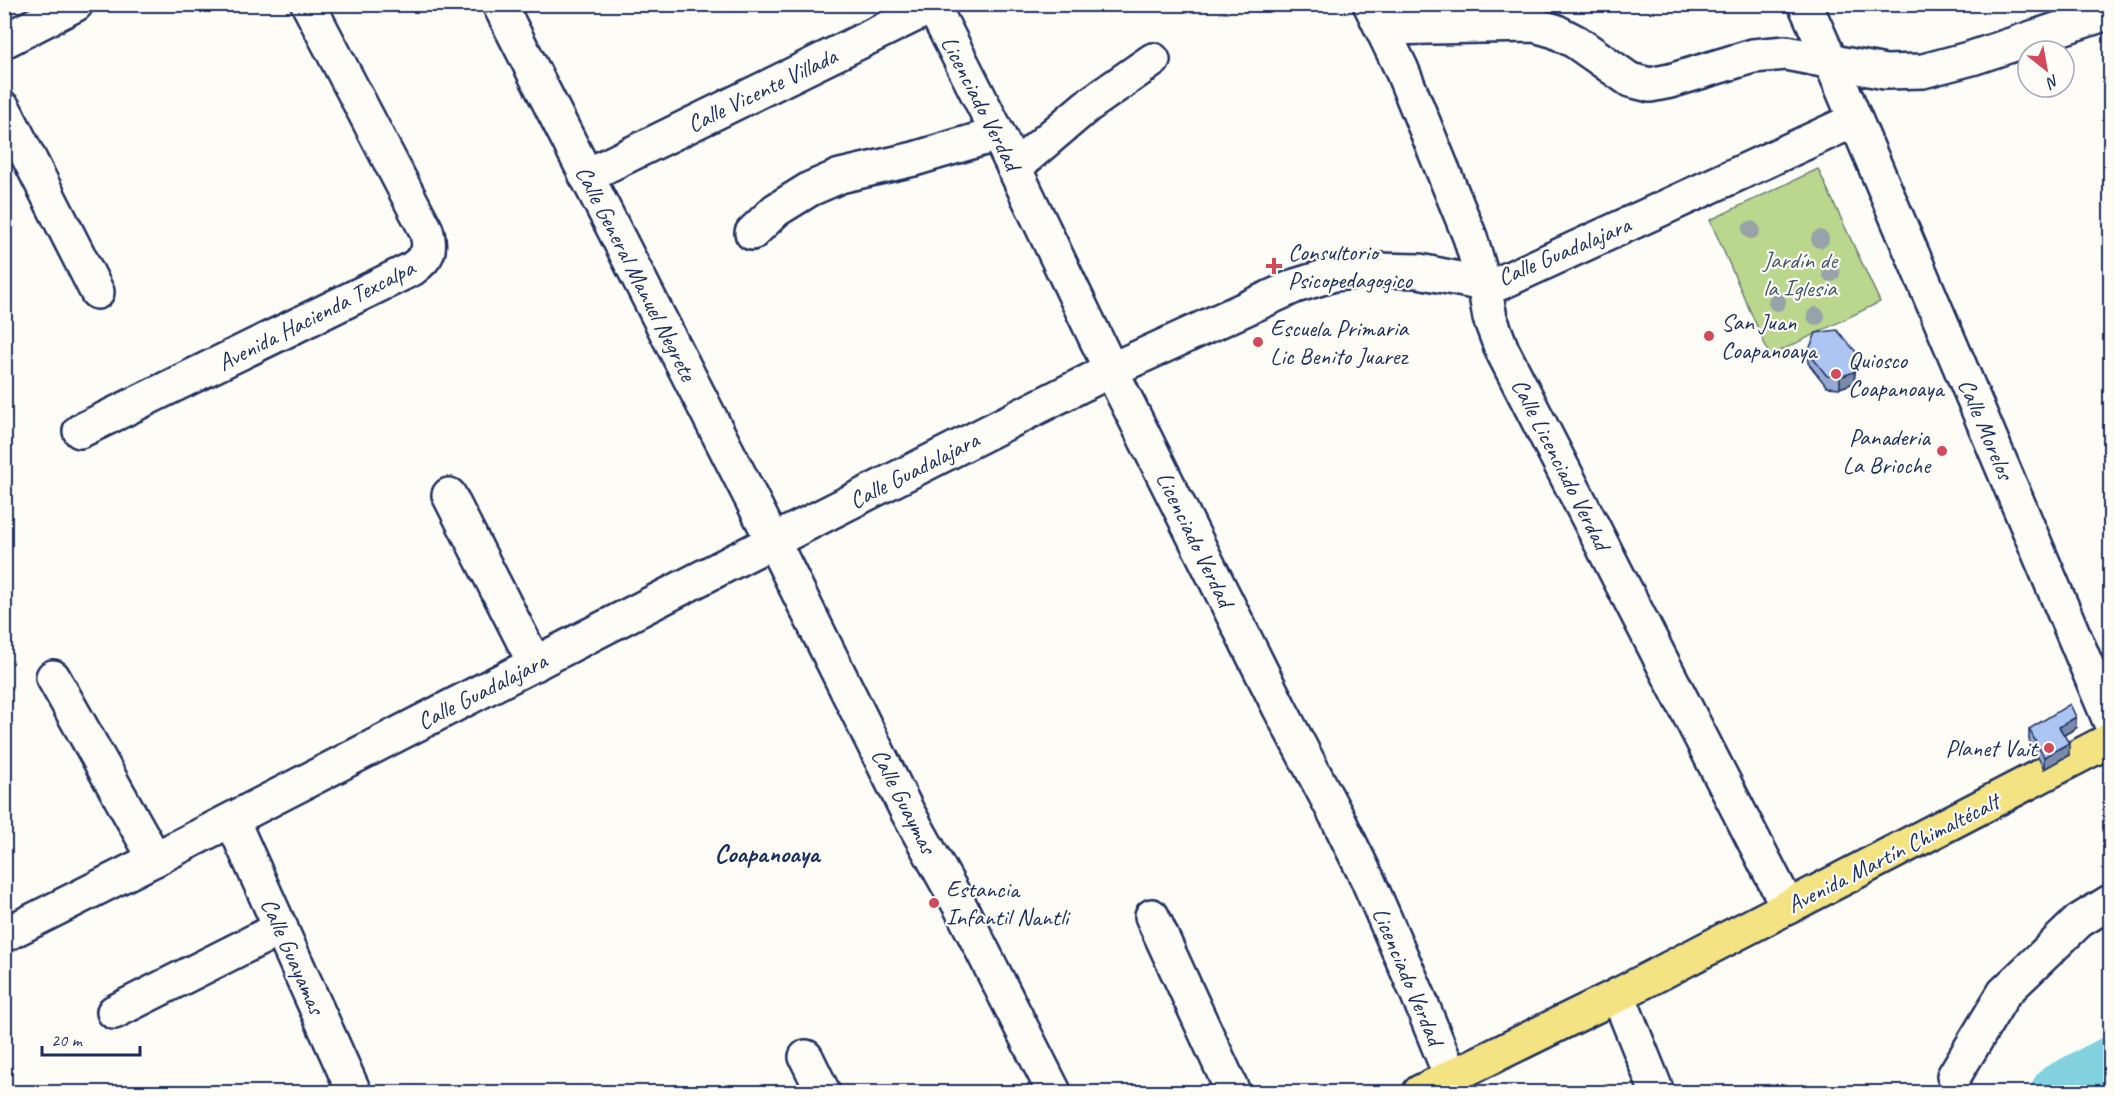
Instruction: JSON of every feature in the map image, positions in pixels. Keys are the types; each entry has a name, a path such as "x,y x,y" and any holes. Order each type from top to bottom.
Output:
{"main road":[{"name":"Avenida Martín Chimaltécalt","path":"1420,1092 1675,965 2110,740"}],"street":[{"path":"4,41 76,4"},
{"name":"Avenida Hacienda Texcalpa","path":"80,431 412,269 426,259 430,244 426,230 308,4"},
{"name":"Calle General Manuel Negrete","path":"498,4 773,541"},
{"name":"Calle Morelos","path":"1805,4 1832,62 2110,721"},
{"name":"Calle Vicente Villada","path":"586,176 934,5"},
{"name":"Licenciado Verdad","path":"934,5 1279,707 1367,878 1451,1077"},
{"path":"1376,16 1533,26 1555,31 1576,42 1630,80 1650,85 1753,56 1786,53 1885,72 1923,70 1972,58 2110,12"},
{"name":"Calle Licenciado Verdad","path":"1376,16 1401,68 1470,237 1484,284 1490,318 1502,350 1788,907"},
{"path":"1014,168 1087,106 1154,60"},
{"path":"4,109 97,292"},
{"name":"Calle Guadalajara","path":"4,935 1112,370 1295,286 1334,274 1374,270 1419,271 1484,284 1500,283 1855,120"},
{"path":"752,233 776,210 810,189 840,176 914,159 998,134"},
{"path":"449,495 535,664"},
{"name":"Calle Guaymas","path":"773,541 907,811 966,919 1054,1092"},
{"path":"53,677 155,859"},
{"name":"Calle Guayamas","path":"232,819 354,1092"},
{"path":"1954,1076 2004,993 2079,921 2110,902"},
{"path":"1152,916 1233,1092"},
{"path":"114,1012 280,928"},
{"path":"1618,994 1657,1092"},
{"path":"806,1057 823,1092"}],"green space":[{"name":"Jardín de la Iglesia","path":"1818,169 1880,302 1770,356 1710,220"}],"building":[{"name":"Quiosco Coapanoaya","path":"1837,330 1856,352 1854,372 1840,377 1827,376 1808,352 1816,333"},
{"path":"2070,704 2076,717 2059,727 2069,743 2044,757 2029,729"}],"waterway":[{"path":"2060,1092 2110,1066"}],"place":[{"name":"Consultorio Psicopedagogico","path":"1274,266"},
{"name":"San Juan Coapanoaya","path":"1709,336"},
{"name":"Escuela Primaria Lic Benito Juarez","path":"1258,342"},
{"name":"Quiosco Coapanoaya","path":"1836,374"},
{"name":"Panaderia La Brioche","path":"1942,451"},
{"name":"Planet Vait","path":"2049,748"},
{"name":"Estancia Infantil Nantli","path":"934,903"}],"district":[{"name":"Coapanoaya","path":"767,853"}]}
